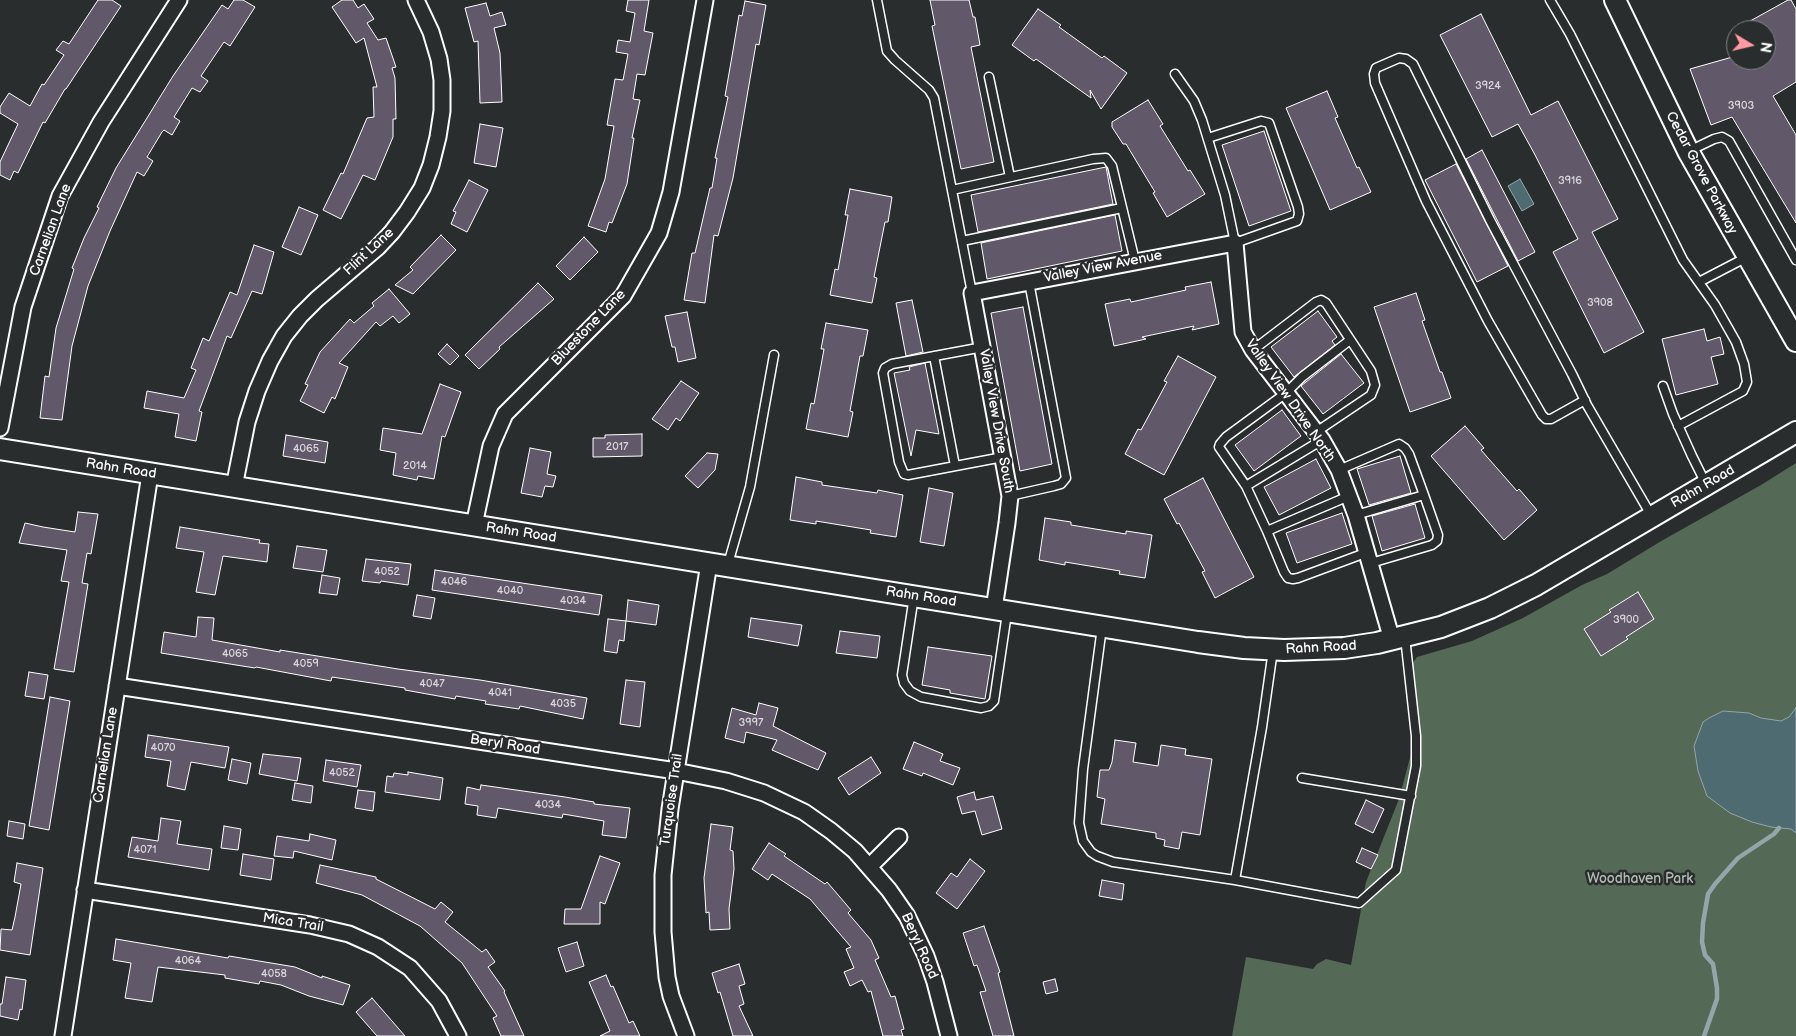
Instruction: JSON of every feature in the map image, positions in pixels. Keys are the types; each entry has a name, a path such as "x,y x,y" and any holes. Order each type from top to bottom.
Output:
{"street":[{"name":"Carnelian Lane","path":"0,428 23,307 60,196 101,122 179,0"},
{"name":"Flint Lane","path":"234,488 247,422 257,391 270,361 284,336 317,299 378,247 392,232 417,196 431,165 442,111 442,80 439,59 431,32 416,0"},
{"name":"Bluestone Lane","path":"474,526 491,446 504,414 623,296 659,233 670,192 705,0"},
{"name":"Cedar Grove Parkway","path":"1616,0 1688,151 1796,341"},
{"name":"Valley View Avenue","path":"972,293 1235,243"},
{"name":"Valley View Drive North","path":"1235,243 1241,324 1246,339 1319,436 1338,470 1356,515 1399,638"},
{"name":"Valley View Drive South","path":"972,293 1010,496 1001,610"},
{"name":"Rahn Road","path":"0,449 1206,644 1273,650 1344,648 1399,638 1458,622 1506,601 1536,585 1796,432"},
{"name":"Carnelian Lane","path":"63,1036 150,474"},
{"name":"Turquoise Trail","path":"686,1036 671,996 667,977 662,894 664,852 676,772 718,565"},
{"name":"Beryl Road","path":"117,686 676,772 752,788 791,805 831,831 855,851 869,866 898,903 920,942 935,982 949,1036"},
{"path":"869,866 900,837"},
{"name":"Mica Trail","path":"85,890 324,927 357,937 390,954 410,968 439,1001 458,1036"}],"lane":[{"path":"877,0 887,51 929,90 934,98 972,293"},
{"path":"1550,0 1570,34 1683,260 1715,305 1736,342 1744,364 1747,382 1746,388 1740,394 1678,426"},
{"path":"1585,400 1551,419 1546,419 1542,415 1488,321 1426,200 1375,83 1374,74 1376,68 1400,58 1406,59 1413,64 1498,236 1585,400 1652,517"},
{"path":"1175,74 1194,101 1208,138 1225,195 1235,243 1297,221 1298,207 1270,126 1266,121 1208,138"},
{"path":"989,77 1010,177"},
{"path":"1688,151 1714,138 1722,137 1729,141 1796,260"},
{"path":"952,190 1093,159 1106,158 1112,166 1136,261"},
{"path":"962,240 1122,208"},
{"path":"1699,282 1747,257"},
{"path":"1010,496 1061,484 1066,478 1030,282"},
{"path":"1246,486 1319,436 1371,395 1375,389 1373,375 1326,303 1318,300 1253,350"},
{"path":"1338,470 1400,444 1409,454 1438,535 1437,541 1432,544 1290,579 1284,572 1268,531 1246,486 1222,452 1220,444 1226,437 1286,393 1302,377 1350,340"},
{"path":"983,347 892,364 888,365 884,370 899,462 906,475 1003,457"},
{"path":"718,565 750,488 774,355"},
{"path":"934,356 955,466"},
{"path":"1663,386 1678,426 1707,485"},
{"path":"1356,515 1424,495"},
{"path":"1268,531 1349,496"},
{"path":"914,596 902,675 904,683 910,691 921,697 981,708 988,706 994,701 1001,610"},
{"path":"1102,626 1080,795 1080,832 1087,847 1097,856 1113,862 1236,880 1359,903 1396,870 1416,766 1416,736 1399,638"},
{"path":"1236,880 1262,728 1273,650"},
{"path":"1302,778 1411,796"}],"green space":[{"name":"Woodhaven Park","path":"1796,463 1796,1036 1232,1036 1246,957 1313,969 1317,964 1326,959 1351,965 1366,882 1399,799 1411,754 1413,725 1411,666 1417,657 1472,641 1523,618 1582,585 1607,574"}],"water":[{"path":"1520,179 1534,204 1522,211 1508,186"},
{"path":"1796,708 1796,833 1791,829 1771,827 1730,813 1707,796 1698,771 1694,746 1703,722 1723,711 1749,713 1761,718 1781,721 1789,717"}],"building":[{"path":"98,0 112,0 121,6 65,89 45,123 43,122 18,173 14,171 10,180 0,175 0,162 18,124 0,113 0,107 9,93 30,106 42,84 44,85 64,55 56,50 63,41 69,44"},
{"path":"234,0 243,0 255,7 230,46 224,42 201,76 208,81 200,92 192,88 174,117 180,121 172,135 164,130 162,132 147,157 153,161 144,176 137,172 110,231 88,286 72,346 62,420 40,418 45,376 49,377 56,328 74,269 72,268 99,208 97,207 116,168 173,76 222,5 228,9"},
{"path":"342,0 353,0 358,8 364,4 374,19 367,23 378,40 386,38 396,67 392,68 395,78 396,119 393,119 393,137 375,180 363,175 341,219 323,210 341,173 343,174 367,118 374,117 373,87 377,87 364,38 356,43 332,7"},
{"path":"628,0 649,0 644,31 653,33 645,75 637,74 633,99 640,100 632,138 634,138 627,184 612,223 609,222 606,232 588,226 605,179 614,126 607,125 615,79 623,80 628,54 616,52 618,40 630,42 635,13 626,11"},
{"path":"930,0 969,0 973,17 975,17 980,45 971,47 994,162 961,169 932,26 935,25"},
{"path":"1788,0 1791,0 1796,9 1796,82 1773,96 1796,135 1796,223 1732,117 1711,125 1690,69 1726,59 1726,70 1776,70 1776,20 1752,20"},
{"path":"745,1 766,5 759,45 756,44 733,178 718,236 714,235 705,303 684,300 692,253 695,253 710,188 712,188 717,158 715,158 728,97 725,96 739,15 742,16"},
{"path":"486,3 490,16 502,12 506,25 494,28 500,53 502,102 480,103 478,41 474,42 465,8"},
{"path":"1038,9 1061,25 1059,27 1102,58 1104,56 1127,73 1101,109 1090,90 1091,98 1036,59 1034,61 1012,45"},
{"path":"1481,14 1531,115 1558,101 1618,219 1592,232 1644,332 1604,353 1553,252 1578,239 1534,153 1518,124 1492,137 1440,35"},
{"path":"1327,91 1338,117 1335,118 1357,168 1359,167 1371,192 1330,210 1286,108"},
{"path":"1148,100 1163,124 1160,126 1205,194 1167,217 1153,193 1155,192 1126,144 1123,144 1112,127 1112,122"},
{"path":"480,124 503,128 496,167 474,163"},
{"path":"1264,131 1291,211 1249,226 1222,145"},
{"path":"1482,150 1535,252 1518,261 1466,159"},
{"path":"1456,164 1508,266 1477,282 1425,180"},
{"path":"1106,167 1113,204 978,232 971,195"},
{"path":"469,180 488,190 467,232 451,224 456,212 453,211"},
{"path":"850,189 892,197 888,222 885,222 874,277 877,278 872,303 830,295 835,269 838,270 848,215 845,215"},
{"path":"299,207 318,215 301,255 282,247"},
{"path":"1115,215 1122,251 987,279 981,243"},
{"path":"441,235 456,250 413,294 395,285 413,270 410,267"},
{"path":"584,237 598,252 570,280 556,266"},
{"path":"254,245 274,252 262,294 252,291 231,338 227,336 199,411 202,412 196,441 175,437 179,414 144,408 147,391 184,398 196,370 191,368 203,338 209,341 230,292 237,295"},
{"path":"1211,282 1219,324 1192,330 1194,326 1142,337 1146,339 1114,346 1105,304 1130,299 1131,302 1186,290 1185,287"},
{"path":"538,283 554,299 499,347 500,349 479,369 465,355"},
{"path":"389,289 410,314 399,323 393,316 380,326 376,322 339,363 348,367 335,399 332,397 324,413 300,401 308,385 305,384 320,352 350,319 354,323 374,306 372,303"},
{"path":"1416,293 1425,320 1422,321 1451,398 1410,412 1374,307"},
{"path":"912,300 923,352 906,356 896,303"},
{"path":"1023,307 1052,464 1020,471 991,313"},
{"path":"1318,311 1337,337 1332,341 1335,345 1294,377 1271,347"},
{"path":"687,312 696,358 678,362 675,347 672,347 665,316"},
{"path":"826,323 868,330 863,356 860,356 850,411 853,412 848,437 806,429 811,403 814,404 824,349 821,349"},
{"path":"1704,329 1707,341 1720,337 1724,354 1711,357 1718,384 1676,395 1662,339"},
{"path":"447,344 459,356 450,365 438,354"},
{"path":"1341,354 1364,383 1323,414 1301,386"},
{"path":"1178,356 1216,377 1164,475 1125,454 1138,429 1141,430 1167,382 1164,381"},
{"path":"925,363 939,434 916,430 911,456 894,373 910,370 909,367"},
{"path":"681,381 699,393 680,421 676,418 668,430 652,419"},
{"path":"440,384 461,392 445,437 442,436 434,479 418,476 417,480 393,475 396,453 380,450 383,428 422,434"},
{"path":"1282,410 1301,436 1254,471 1235,445"},
{"path":"1465,426 1484,448 1481,450 1517,491 1519,489 1537,510 1504,540 1431,456"},
{"path":"642,434 642,456 593,457 593,438 605,438 605,435"},
{"path":"286,435 328,442 325,463 283,456"},
{"path":"530,448 551,452 547,474 556,476 553,487 545,486 542,497 521,493"},
{"path":"707,453 718,454 715,470 698,488 685,476"},
{"path":"1400,456 1411,493 1369,505 1357,469"},
{"path":"1316,459 1331,488 1279,515 1264,487"},
{"path":"796,477 822,482 822,485 877,493 878,490 903,495 896,537 870,533 871,530 816,521 816,524 790,520"},
{"path":"1203,478 1254,577 1215,598 1202,572 1205,571 1164,499"},
{"path":"929,488 953,493 944,546 920,542"},
{"path":"1415,504 1425,538 1382,551 1372,516"},
{"path":"78,512 98,514 91,554 87,553 82,583 88,584 74,672 54,669 69,582 61,581 67,550 19,543 25,523 75,532"},
{"path":"1342,513 1352,544 1297,563 1286,533"},
{"path":"1045,518 1071,522 1071,525 1126,534 1126,531 1152,535 1145,578 1119,574 1120,571 1065,562 1065,565 1039,560"},
{"path":"180,527 260,540 259,543 269,544 267,562 223,556 215,595 196,592 204,552 176,548"},
{"path":"297,546 327,550 323,572 293,568"},
{"path":"366,559 411,564 408,585 381,581 380,583 362,581"},
{"path":"435,570 602,595 599,615 432,590"},
{"path":"322,575 340,578 337,595 319,593"},
{"path":"1638,592 1654,619 1626,637 1628,639 1601,656 1584,629 1611,612 1609,610"},
{"path":"417,595 435,598 431,619 413,616"},
{"path":"628,600 659,605 656,625 626,621"},
{"path":"198,617 214,618 212,640 587,698 583,719 520,706 519,709 485,704 486,701 456,696 455,699 405,690 405,688 332,677 331,681 256,667 161,653 164,632 196,637"},
{"path":"751,618 802,625 798,646 748,637"},
{"path":"608,619 626,621 624,641 619,640 617,653 604,651"},
{"path":"840,631 880,636 877,658 836,653"},
{"path":"928,647 992,656 985,699 950,693 950,690 922,685"},
{"path":"29,672 48,675 44,699 25,696"},
{"path":"626,680 645,682 640,727 620,724"},
{"path":"50,697 70,701 49,830 29,826"},
{"path":"759,703 778,708 773,726 826,753 818,770 772,750 777,740 746,732 744,743 725,738 732,708 756,715"},
{"path":"148,735 229,747 225,768 191,762 185,790 167,786 171,761 145,757"},
{"path":"1115,740 1136,743 1133,762 1158,766 1161,745 1186,749 1185,755 1212,759 1200,835 1182,832 1179,849 1164,846 1165,840 1156,838 1156,833 1101,824 1105,799 1097,797 1100,770 1109,770"},
{"path":"914,742 943,754 940,761 960,768 953,785 923,773 922,776 903,769"},
{"path":"263,754 301,758 297,781 259,774"},
{"path":"871,757 881,773 849,795 838,778"},
{"path":"232,759 251,763 247,784 228,780"},
{"path":"326,760 361,765 357,787 323,781"},
{"path":"408,772 443,778 440,800 385,792 387,776 393,777 394,773 408,775"},
{"path":"295,783 313,786 311,803 292,800"},
{"path":"481,785 565,797 594,802 594,804 630,808 626,838 602,835 604,821 563,814 562,818 498,808 496,818 477,815 478,806 465,804 467,787 480,790"},
{"path":"358,790 375,792 373,811 355,808"},
{"path":"974,792 976,800 993,796 1002,829 982,835 975,811 962,814 957,797"},
{"path":"1366,800 1384,809 1373,833 1355,824"},
{"path":"161,818 181,821 177,844 212,849 209,870 128,857 132,837 158,841"},
{"path":"9,821 25,824 23,839 7,836"},
{"path":"711,824 733,827 730,850 733,851 734,869 729,909 730,929 710,930 709,912 706,913 704,878"},
{"path":"224,826 241,829 238,850 221,848"},
{"path":"310,834 336,840 332,860 294,851 293,858 274,856 277,836 309,841"},
{"path":"769,843 786,854 784,856 825,884 827,882 851,910 848,913 871,940 879,958 875,960 891,997 895,996 904,1029 901,1030 903,1036 883,1036 871,991 868,992 862,980 850,986 844,972 854,968 846,949 851,947 810,899 772,874 768,880 752,869"},
{"path":"1362,848 1378,855 1371,869 1356,862"},
{"path":"243,854 274,859 271,880 240,875"},
{"path":"600,856 620,863 605,904 600,902 600,924 564,924 565,909 581,909"},
{"path":"970,859 985,871 957,909 936,893 951,873 957,877"},
{"path":"17,863 43,868 30,955 0,950 1,929 12,930 15,917 21,884 14,882"},
{"path":"320,865 376,877 376,879 435,909 441,902 453,912 445,922 482,952 486,949 495,962 488,967 505,991 524,1036 501,1036 493,1018 497,1016 462,963 420,926 362,895 316,883"},
{"path":"1102,880 1124,884 1122,900 1099,896"},
{"path":"984,926 1000,972 998,973 1014,1036 993,1036 980,992 986,991 977,965 974,966 963,933"},
{"path":"116,939 295,967 322,978 322,976 350,985 343,1005 309,996 281,985 260,981 259,984 225,978 225,975 158,967 152,1002 125,998 131,963 113,960"},
{"path":"577,942 584,966 566,972 558,948"},
{"path":"739,964 745,984 739,986 744,1004 739,1006 753,1036 733,1036 720,992 718,993 712,973"},
{"path":"606,975 611,987 613,986 629,1023 633,1021 640,1036 600,1036 610,1031 589,982"},
{"path":"6,977 26,980 22,1010 20,1009 18,1020 0,1016 0,1004 2,1004"},
{"path":"1055,979 1058,991 1046,994 1043,982"},
{"path":"372,998 405,1036 377,1036 356,1012"}],"waterway":[{"path":"1704,1036 1717,999 1713,964 1705,955 1702,942 1708,894 1738,858 1774,834 1779,828"}]}
